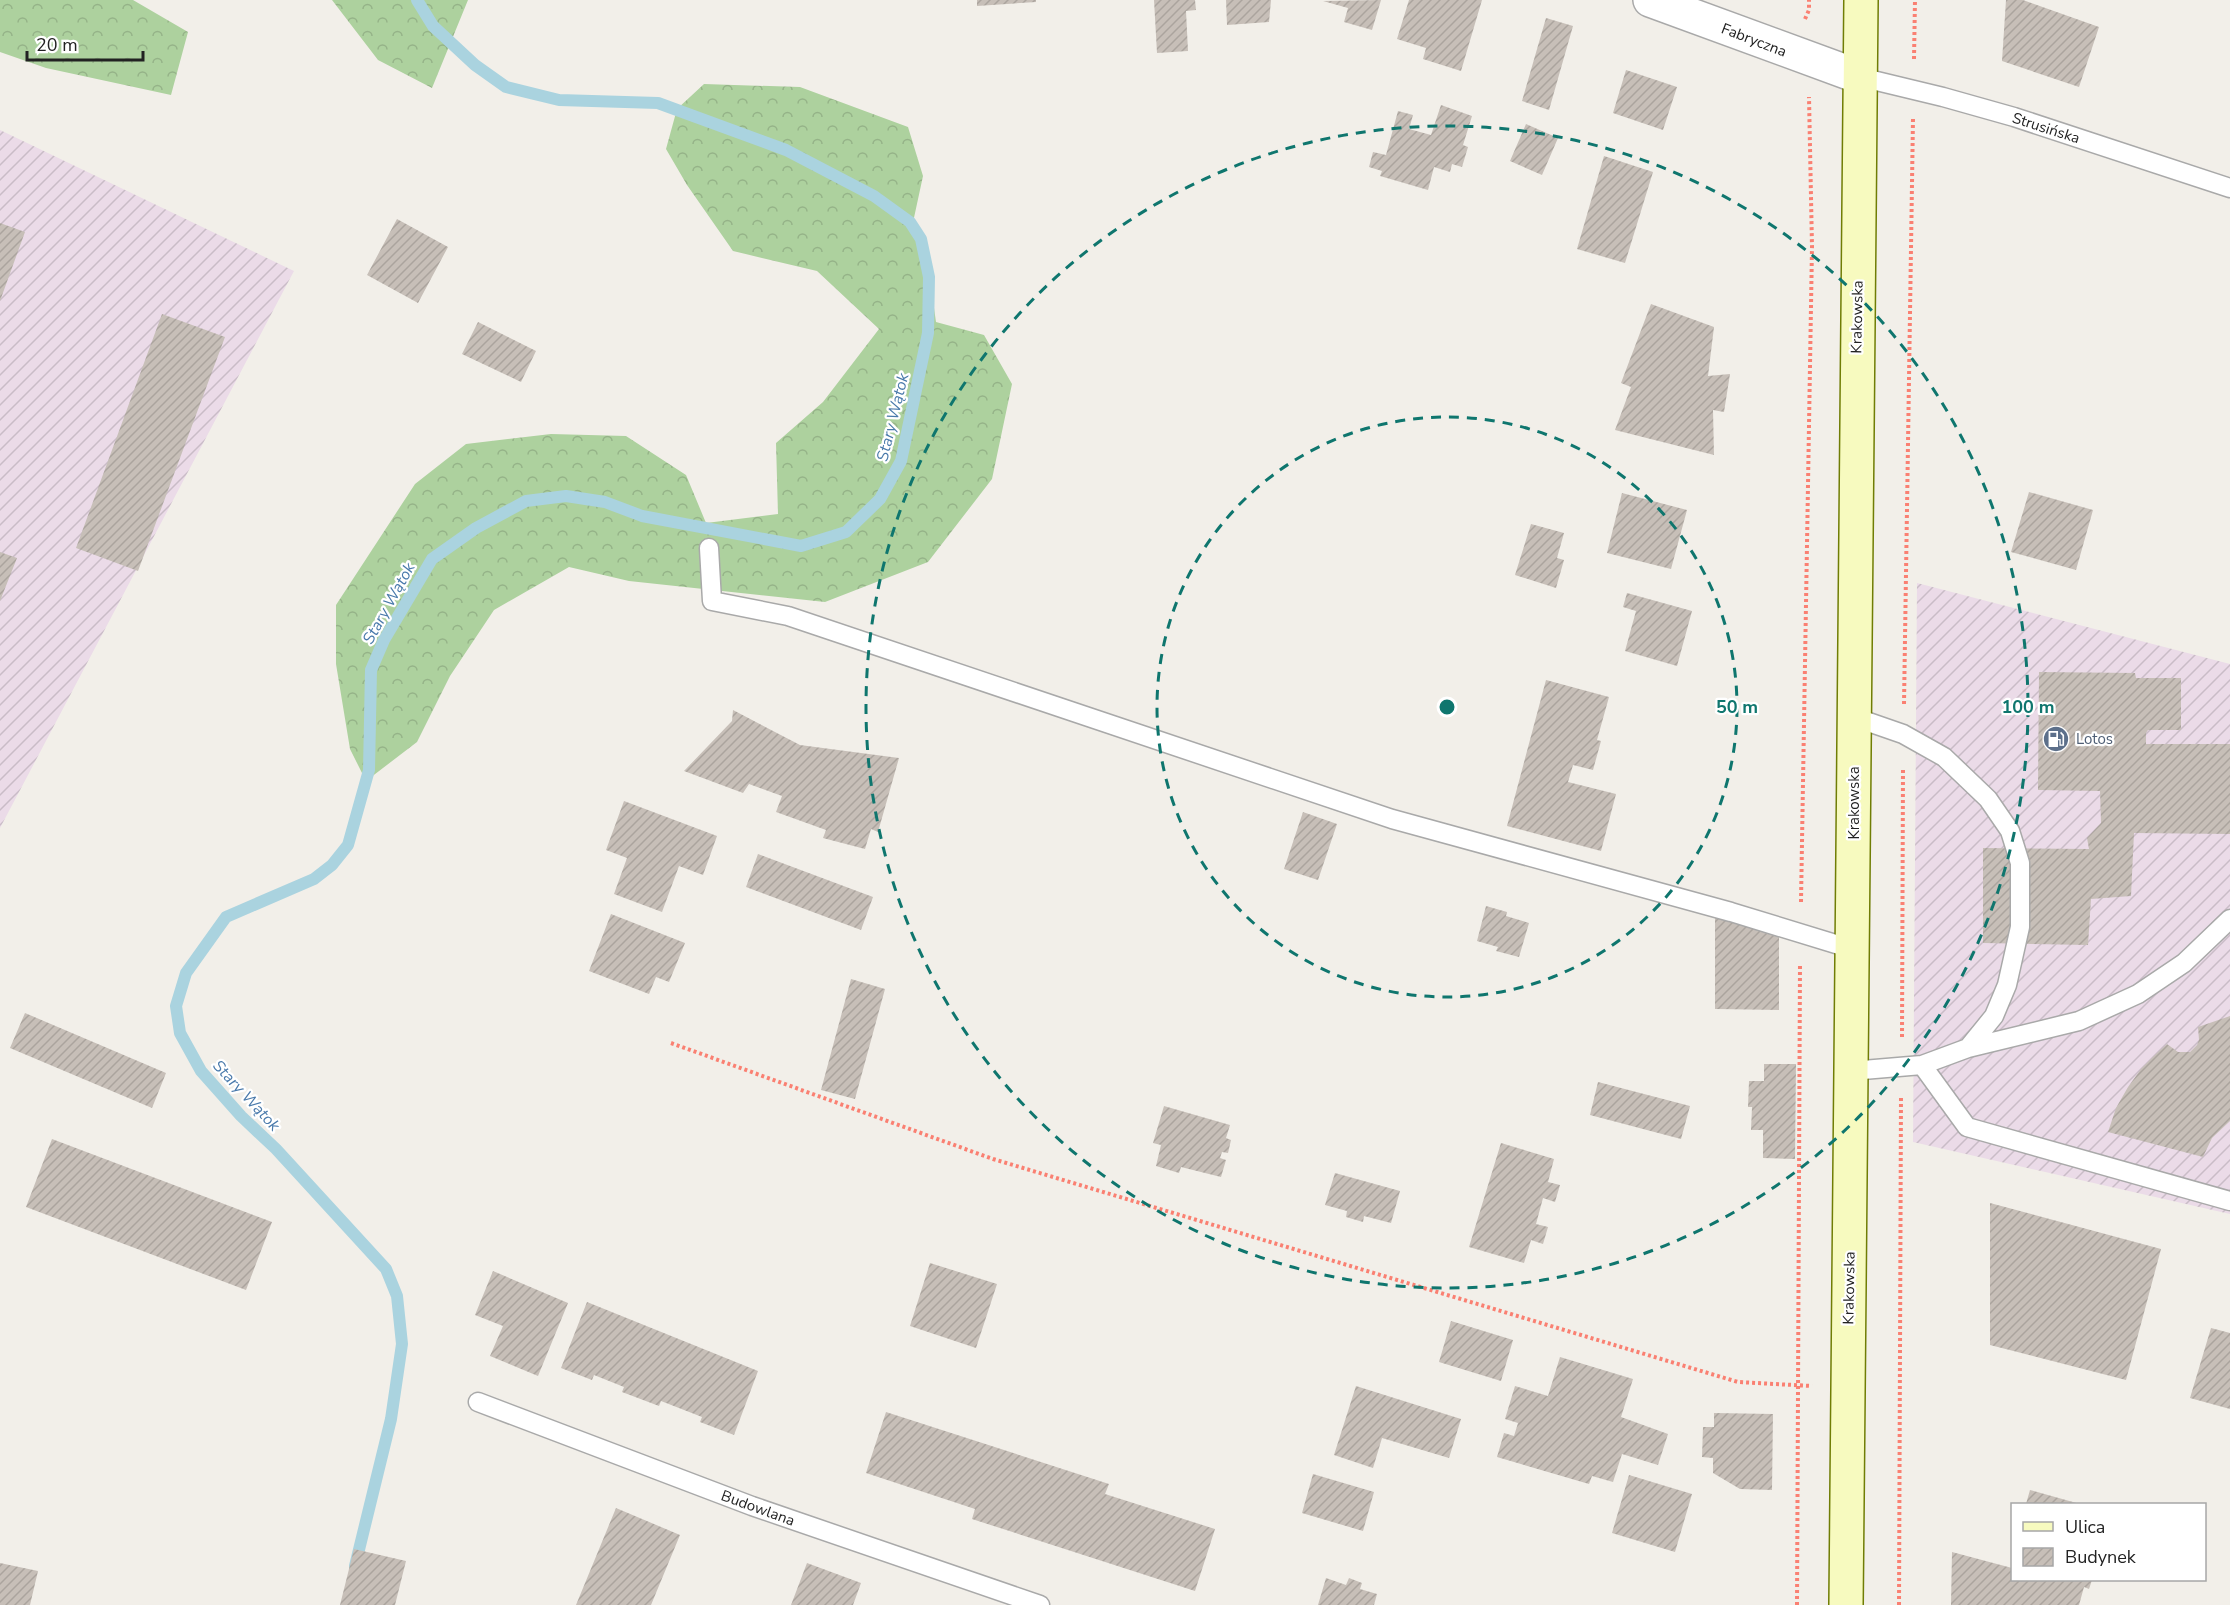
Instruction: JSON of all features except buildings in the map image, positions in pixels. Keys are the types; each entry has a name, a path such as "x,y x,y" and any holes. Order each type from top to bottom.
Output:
{"street":[{"name":"Fabryczna","path":"1650,0 1860,77"},
{"name":"Krakowska","path":"1846,1605 1861,0"}],"lane":[{"name":"Strusińska","path":"1860,77 2014,117 2230,188"},
{"path":"709,548 712,601 788,616 1392,819 1800,932 1852,949"},
{"path":"1854,717 1903,734 1944,757 1988,799 2010,831 2020,863 2020,927 2007,985 1994,1016 1968,1048"},
{"path":"1851,1071 1922,1065 1968,1048 2079,1021 2138,993 2184,963 2230,919"},
{"path":"1922,1065 1967,1127 2230,1201"},
{"name":"Budowlana","path":"478,1402 752,1506 1040,1605"}],"path":[{"path":"1797,1605 1800,932 1812,247 1809,93 1798,78 1800,30 1809,10 1809,0"},
{"path":"1899,1605 1903,734 1915,0"},
{"path":"671,1043 993,1159 1738,1382 1799,1386"}],"shaded area":[{"path":"0,130 294,271 0,828"},
{"path":"1917,583 2230,664 2230,1214 1913,1142"}],"green space":[{"path":"0,0 133,0 188,32 171,95 46,68 0,52"},
{"path":"332,0 468,0 432,88 378,60"},
{"path":"704,84 800,87 908,127 923,176 912,227 924,237 936,322 984,335 1012,384 992,479 928,562 825,602 629,581 569,567 494,610 450,676 417,742 366,781 350,749 336,664 336,605 415,484 466,444 551,434 626,436 686,475 706,523 778,514 776,443 823,402 879,329 817,271 733,251 687,185 666,149 677,109"}],"waterway":[{"name":"Stary Wątok","path":"355,1566 391,1419 402,1344 397,1296 386,1269 201,1071 180,1033 176,1006 186,973 226,917 314,879 332,865 348,845 369,770 371,670 384,640 432,559 476,528 526,501 566,496 605,502 642,516 801,546 846,532 880,499 901,461 928,333 929,277 921,239 910,222 874,196 786,150 658,103 559,100 506,87 475,65 433,26 417,0"}],"place":[{"name":"Lotos","path":"2056,739"}]}
